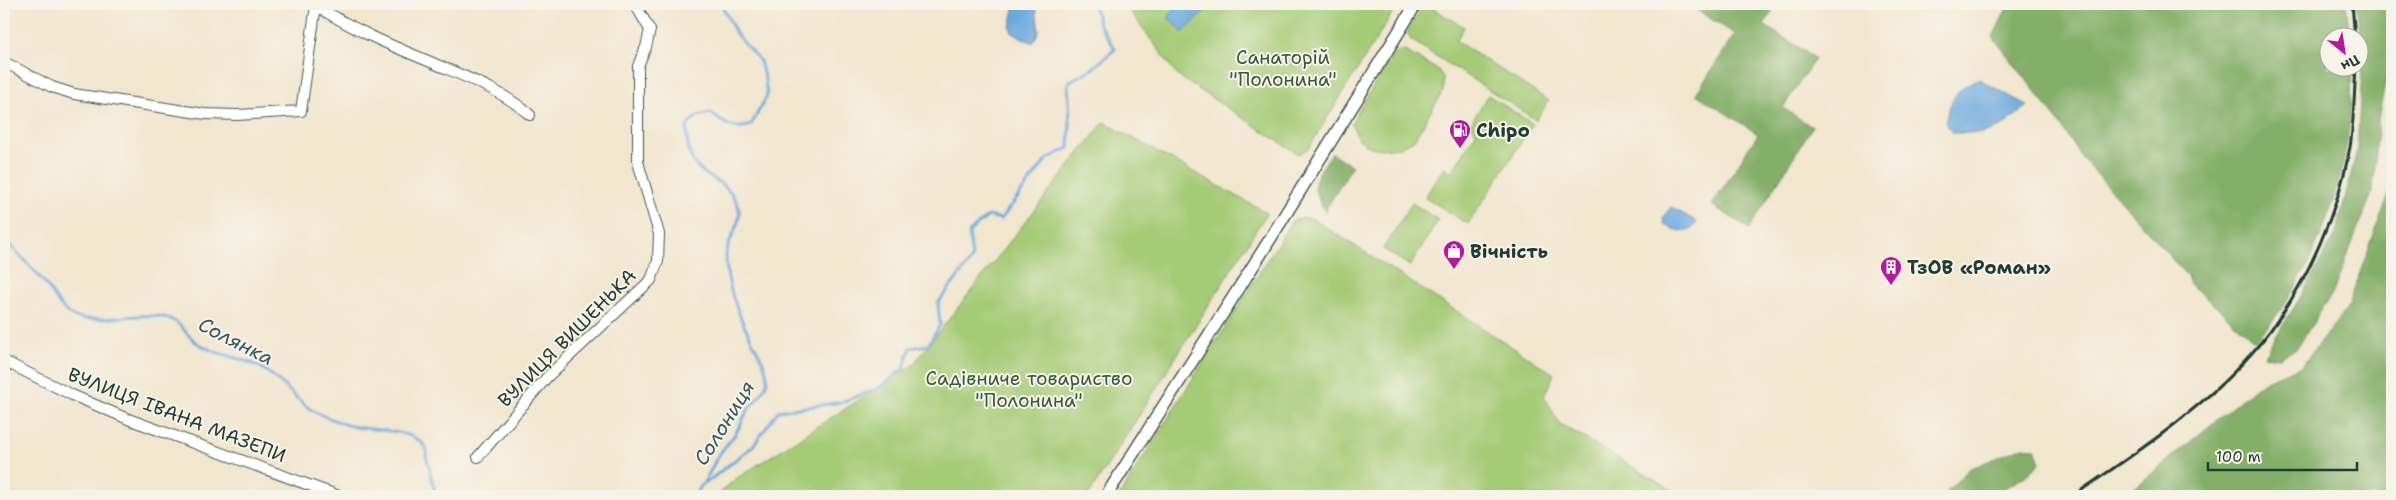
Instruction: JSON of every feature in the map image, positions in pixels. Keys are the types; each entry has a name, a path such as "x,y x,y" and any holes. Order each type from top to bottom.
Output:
{"street":[{"path":"4,62 52,87 74,94 204,114 237,115 301,110 315,4 337,20 397,48 492,88 515,102 530,115"},
{"name":"ВУЛИЦЯ ВИШЕНЬКА","path":"478,457 548,376 651,280 658,261 659,234 657,222 644,184 638,153 638,66 646,47 650,30 635,4"},
{"path":"1106,496 1262,252 1416,4"},
{"name":"ВУЛИЦЯ ІВАНА МАЗЕПИ","path":"4,361 128,419 339,496"}],"green space":[{"name":"Санаторій \"Полонина\"","path":"1125,4 1398,4 1308,149 1298,154 1178,76"},
{"path":"1425,4 1464,27 1456,41 1549,101 1536,120 1411,40 1407,32"},
{"path":"1687,4 1777,4 1764,25 1815,58 1783,108 1812,127 1749,229 1712,205 1758,134 1696,94 1735,34"},
{"path":"2005,4 2346,4 2349,28 2318,28 2318,78 2352,78 2349,127 2341,173 2325,225 2302,275 2288,299 2255,341 2190,284 2187,276 2079,154 2059,122 1993,37 2008,6"},
{"path":"2356,4 2392,4 2392,66 2389,66 2379,113 2373,191 2332,294 2296,349 2279,358 2264,356 2336,234 2357,150 2361,78 2368,78 2368,28 2359,28"},
{"path":"1403,50 1438,70 1443,77 1443,91 1414,140 1400,147 1382,149 1370,147 1359,139 1351,123 1394,53"},
{"path":"1488,95 1533,124 1468,224 1425,197 1444,167 1452,172 1476,133 1471,123"},
{"name":"Садівниче товариство \"Полонина\"","path":"1104,122 1267,213 1088,496 717,496 734,480 912,366"},
{"path":"1332,153 1352,166 1325,211 1316,193 1315,181"},
{"path":"2392,185 2392,496 2125,496 2261,383 2302,366 2347,308"},
{"path":"1412,203 1438,220 1410,266 1383,249"},
{"name":"Садівниче товариство \"Полонина\"","path":"1303,217 1313,219 1554,374 1544,396 1560,424 1682,496 1119,496 1292,221"},
{"path":"2023,447 2035,448 2040,463 2025,476 1995,494 1987,496 1942,496 1969,469"}],"water":[{"path":"1015,4 1034,4 1036,7 1039,31 1033,43 1012,33 1010,27"},
{"path":"1180,4 1212,4 1183,33 1169,19 1170,14"},
{"path":"1979,79 2028,106 2001,127 1983,133 1952,133 1945,122 1952,101 1960,90"},
{"path":"1671,207 1697,223 1689,229 1681,231 1664,225 1663,217"}],"waterway":[{"name":"Солониця","path":"693,496 737,431 748,410 764,390 767,380 763,363 737,308 728,277 726,257 739,216 737,203 722,184 697,167 688,145 687,126 697,116 711,113 734,127 745,127 751,125 767,96 760,61 737,35 721,4"},
{"path":"706,483 753,446 778,411 842,402 879,388 904,368 910,348 928,345 940,325 938,303 972,259 969,232 988,216 1001,219 1047,159 1069,148 1068,82 1092,69 1115,49 1099,24 1094,4"},
{"name":"Солянка","path":"4,238 42,280 63,309 71,315 90,319 144,316 168,318 176,322 192,339 203,347 260,367 279,381 306,406 320,415 347,425 391,431 414,437 422,443 427,451 426,455 436,496"}],"railway":[{"path":"2352,4 2354,28"},
{"path":"2073,496 2160,436 2209,395 2252,353 2284,311 2309,267 2330,219 2338,194 2350,147 2355,78"}],"place":[{"name":"Chipo","path":"1460,149"},
{"name":"Вічність","path":"1454,270"},
{"name":"ТзОВ «Роман»","path":"1891,286"}]}
